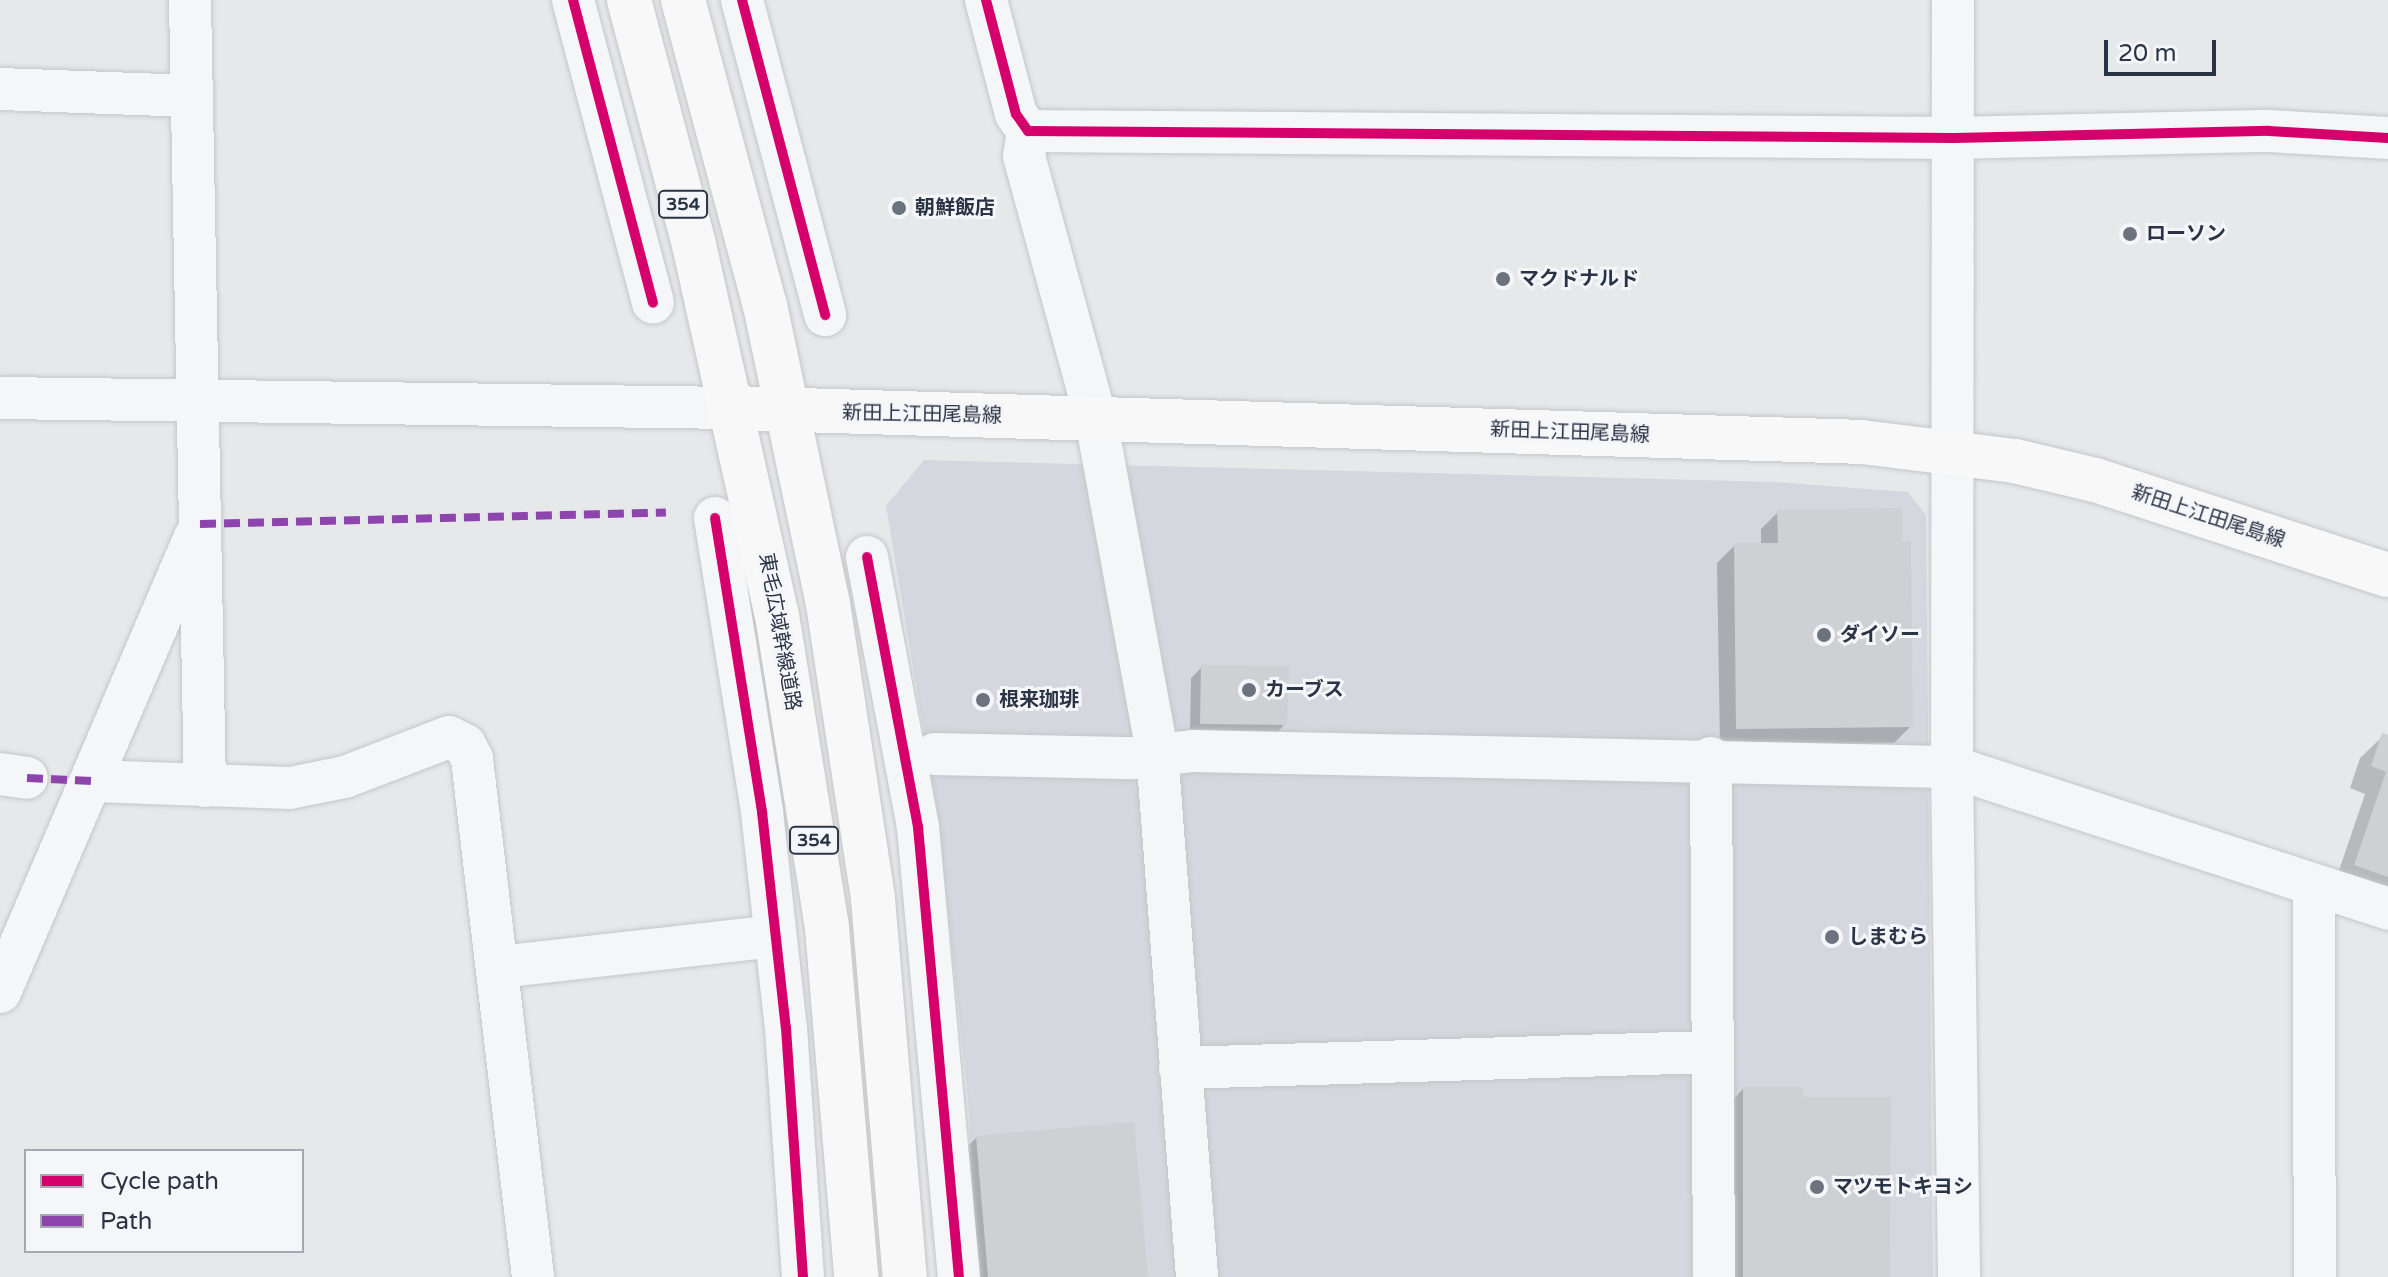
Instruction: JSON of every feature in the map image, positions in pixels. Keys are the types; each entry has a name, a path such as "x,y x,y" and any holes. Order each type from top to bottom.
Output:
{"main road":[{"name":"東毛広域幹線道路","path":"629,0 694,245 733,408 799,744 827,928 856,1277"},
{"name":"354","path":"683,0 765,305 828,604 854,763 892,1085 905,1277"},
{"name":"新田上江田尾島線","path":"733,408 1862,442 1956,453 2095,480 2388,575"}],"street":[{"path":"190,0 205,786"},
{"path":"698,0 716,14 737,53 760,66"},
{"path":"742,0 825,315"},
{"path":"986,0 1016,114 1028,131 1024,156 1096,419 1157,752 1197,1277"},
{"path":"1953,0 1956,453 1952,767 1959,1277"},
{"path":"579,6 653,303"},
{"path":"0,89 192,96"},
{"path":"1028,131 1954,138 2269,131 2388,138"},
{"path":"621,179 651,200 662,231 694,245"},
{"path":"765,305 787,242 805,235"},
{"path":"0,398 733,408"},
{"path":"715,518 762,812 786,1028 803,1277"},
{"path":"0,992 200,524"},
{"path":"867,557 918,827 959,1277"},
{"path":"92,781 303,786 345,777 449,737 465,745 472,759 499,967 533,1277"},
{"path":"762,812 775,794 779,766 799,744"},
{"path":"935,754 1134,758 1157,752 1711,758 1952,767 2388,909"},
{"path":"1711,758 1714,1277"},
{"path":"854,763 881,780 894,809 918,827"},
{"path":"2314,885 2315,1277"},
{"path":"499,967 775,936"},
{"path":"786,1028 842,1109"},
{"path":"1180,1068 1711,1052"},
{"path":"912,1277 927,1241 933,1203 951,1167"},
{"path":"820,1277 854,1232"}],"shaded area":[{"path":"924,460 1773,482 1908,492 1926,515 1933,1277 978,1277 968,1098 937,810 886,506"}],"building":[{"name":"ダイソー","path":"1902,508 1902,541 1911,541 1913,727 1736,729 1734,543 1778,543 1777,510"},
{"path":"1201,665 1289,666 1287,725 1200,724"},
{"path":"2382,733 2388,735 2388,877 2354,865 2386,772 2371,766"},
{"name":"マツモトキヨシ","path":"1743,1087 1803,1087 1803,1097 1891,1097 1890,1277 1743,1277"},
{"path":"1134,1122 1148,1277 988,1277 976,1136"}],"marked path":[{"path":"200,524 666,513"},
{"path":"27,778 92,781"}],"cycle path":[{"path":"573,0 653,303"},
{"path":"742,0 825,315"},
{"path":"986,0 1016,114 1028,131 1954,138 2269,131 2388,138"},
{"path":"715,518 762,812 786,1028 803,1277"},
{"path":"867,557 918,827 959,1277"}],"place":[{"name":"朝鮮飯店","path":"899,208"},
{"name":"ローソン","path":"2130,234"},
{"name":"マクドナルド","path":"1503,279"},
{"name":"ダイソー","path":"1824,635"},
{"name":"カーブス","path":"1249,690"},
{"name":"根来珈琲","path":"983,700"},
{"name":"しまむら","path":"1832,937"},
{"name":"マツモトキヨシ","path":"1817,1187"}]}
